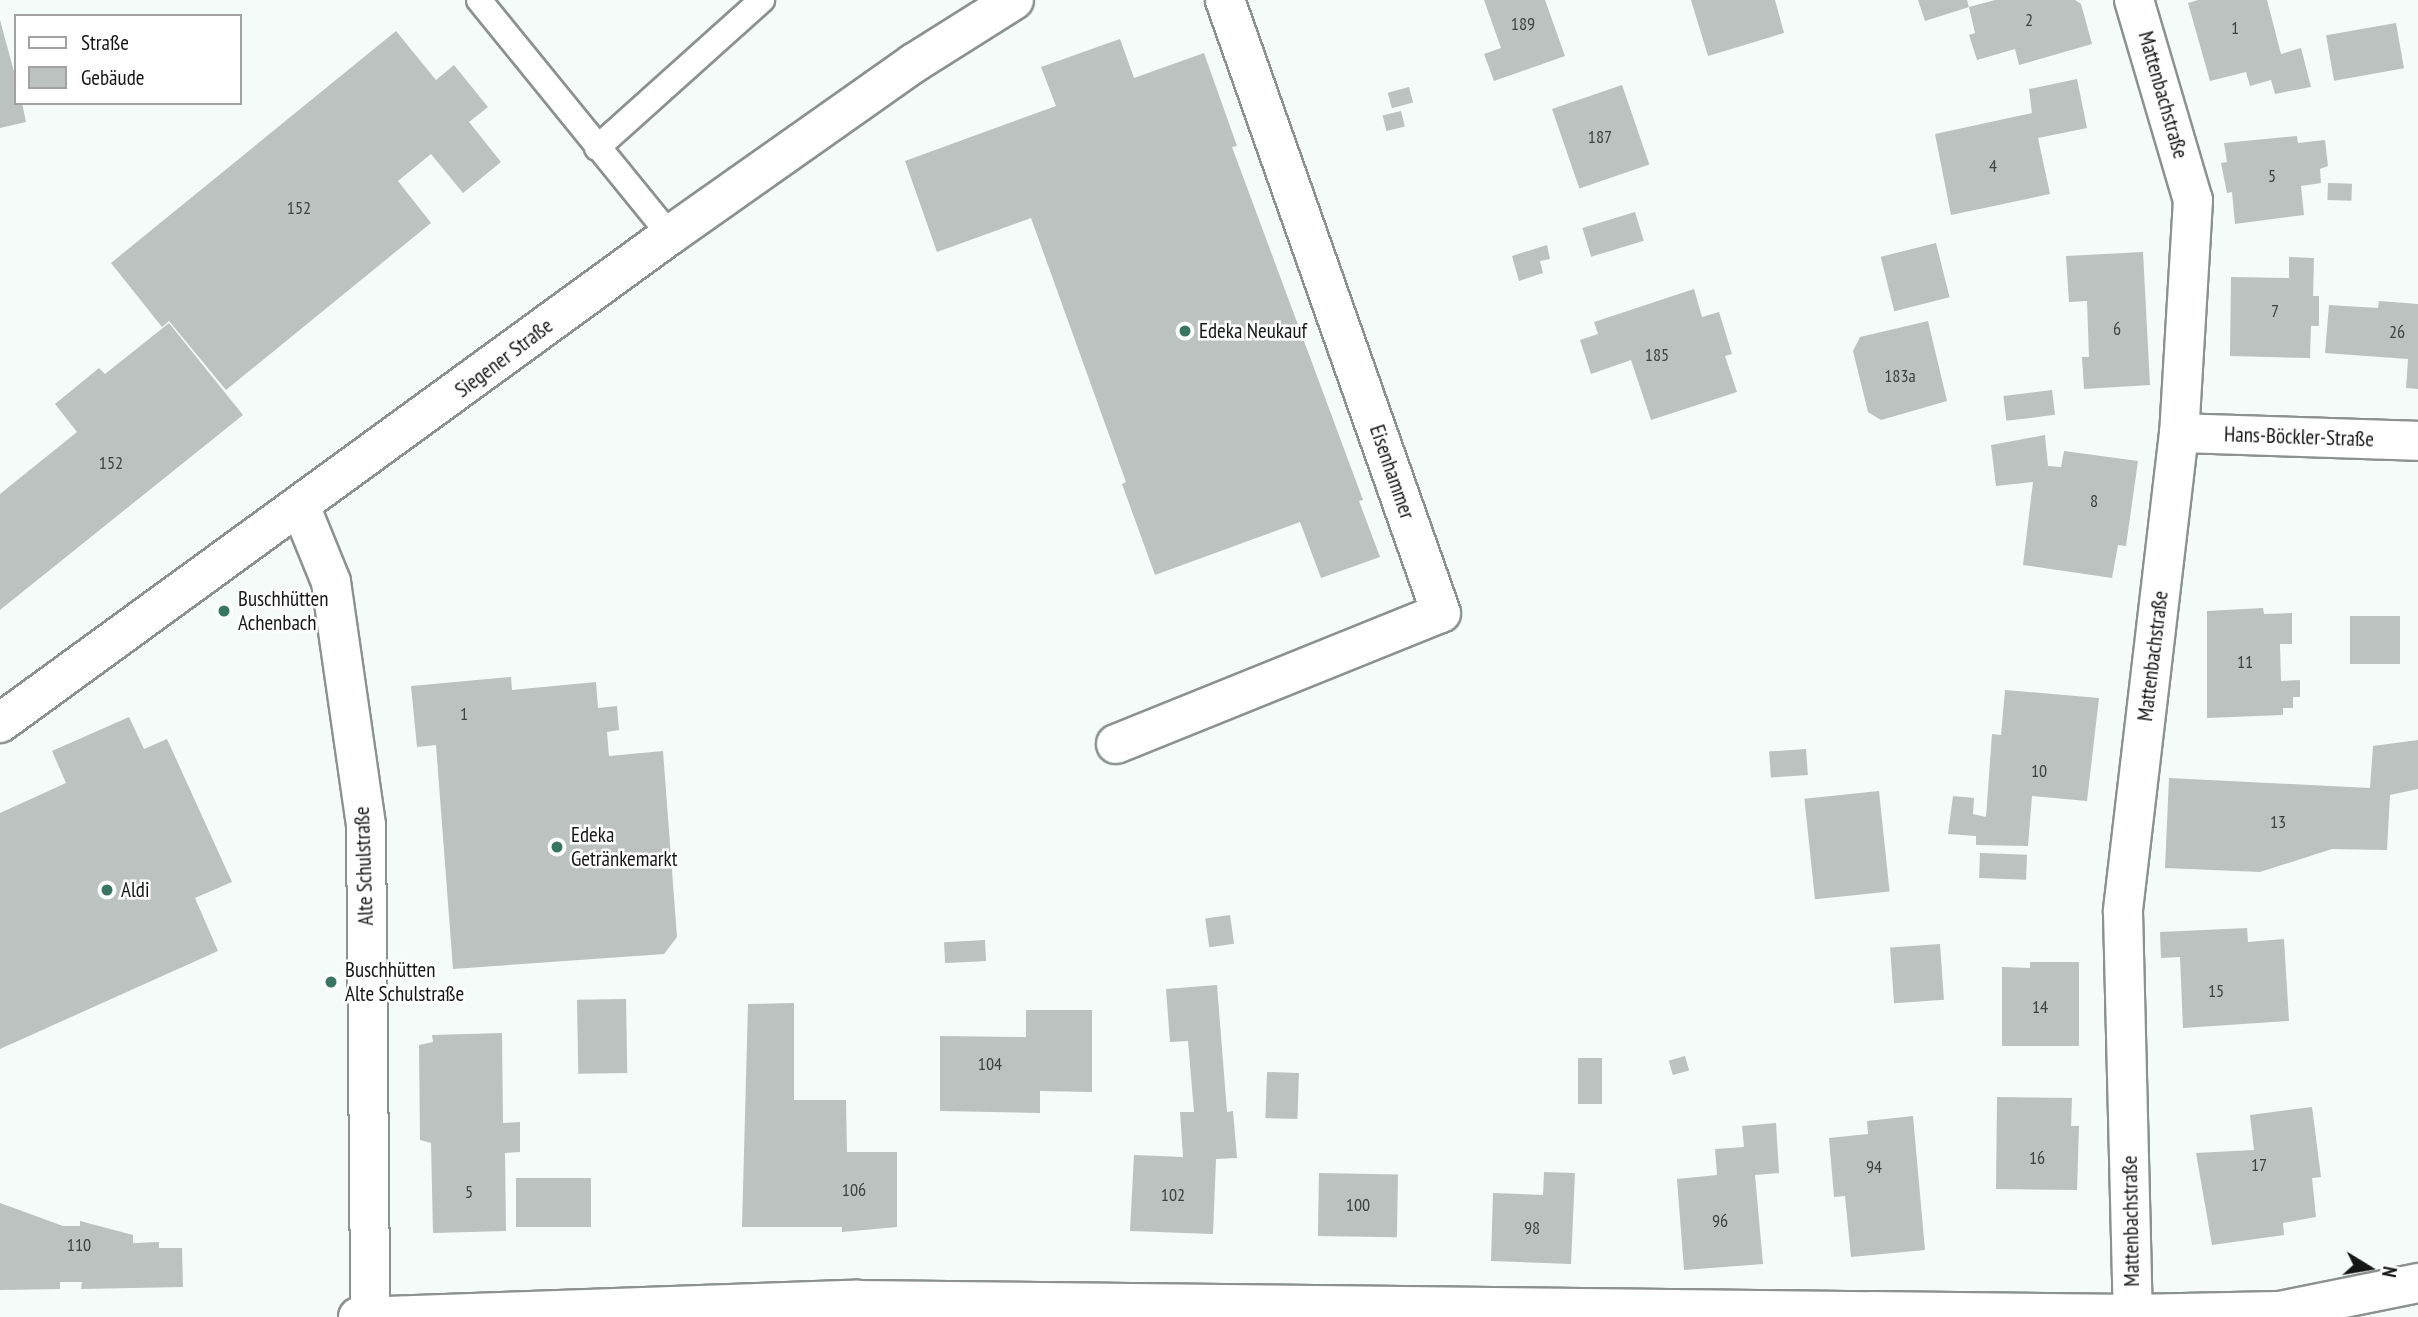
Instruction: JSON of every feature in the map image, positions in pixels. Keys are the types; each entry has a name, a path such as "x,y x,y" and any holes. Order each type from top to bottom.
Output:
{"street":[{"name":"Siegener Straße","path":"0,723 301,508 670,235 914,63 1014,0"},
{"name":"Eisenhammer","path":"1116,744 1441,613 1225,0"},
{"name":"Mattenbachstraße","path":"2134,0 2193,200 2179,433 2123,912 2136,1315"},
{"name":"Hans-Böckler-Straße","path":"2179,433 2418,441"},
{"name":"Alte Schulstraße","path":"301,508 331,582 366,826 370,1317"},
{"path":"358,1317 857,1308 2136,1315 2279,1311 2418,1283"}],"lane":[{"path":"479,0 670,235"},
{"path":"597,148 762,0"}],"building":[{"path":"1484,0 1545,0 1565,56 1494,81 1484,54 1501,48"},
{"path":"1691,0 1775,0 1784,33 1708,56"},
{"path":"1918,0 1967,0 1969,7 1925,21"},
{"path":"1995,0 2075,0 2081,4 2092,44 2019,65 2015,49 1977,60 1969,35 1975,33 1969,7"},
{"path":"2198,0 2267,0 2281,54 2301,48 2311,87 2275,94 2271,80 2250,86 2246,72 2210,81 2188,3"},
{"path":"0,20 14,72 14,105 22,105 26,122 0,128"},
{"path":"2396,23 2404,68 2334,81 2326,35"},
{"path":"396,31 436,80 454,65 488,107 469,122 501,162 463,193 431,154 398,181 431,223 226,390 169,321 162,327 111,263"},
{"name":"Edeka Neukauf","path":"1120,39 1134,78 1204,53 1237,146 1232,147 1363,500 1359,501 1380,557 1321,578 1300,522 1155,575 1122,484 1126,482 1031,218 937,252 905,161 1056,106 1041,67"},
{"path":"2077,79 2087,128 2038,138 2050,194 1951,215 1935,134 2032,113 2029,89"},
{"path":"1622,85 1649,164 1579,189 1552,109"},
{"path":"1409,87 1413,102 1392,108 1388,93"},
{"path":"1401,111 1405,127 1386,131 1383,116"},
{"path":"2297,136 2298,143 2325,140 2328,166 2320,169 2321,183 2301,186 2304,215 2235,224 2232,192 2227,193 2221,163 2227,162 2224,143"},
{"path":"2328,183 2352,184 2351,201 2327,200"},
{"path":"1635,212 1644,241 1591,257 1582,228"},
{"path":"1936,243 1950,297 1894,311 1881,257"},
{"path":"1547,245 1550,259 1540,261 1543,273 1519,281 1512,256"},
{"path":"2143,252 2150,385 2084,389 2082,357 2089,357 2087,301 2069,302 2066,256"},
{"path":"2289,257 2314,258 2313,296 2319,296 2319,326 2311,326 2310,358 2230,356 2231,277 2289,278"},
{"path":"1694,289 1702,317 1719,312 1732,354 1725,356 1737,392 1651,420 1631,360 1591,374 1580,340 1598,334 1594,322"},
{"path":"2379,301 2418,304 2418,389 2406,388 2408,359 2325,353 2329,305 2378,308"},
{"path":"1928,321 1947,401 1881,420 1868,412 1853,351 1860,337"},
{"path":"169,323 243,415 0,610 0,494 77,432 55,404 99,368 105,374"},
{"path":"2052,390 2055,415 2006,421 2003,396"},
{"path":"2045,435 2048,466 2061,467 2064,451 2138,461 2126,546 2118,545 2112,578 2023,565 2033,482 1996,486 1991,445"},
{"path":"2263,608 2264,614 2292,613 2292,644 2280,644 2281,681 2300,680 2300,697 2293,697 2293,708 2283,708 2283,715 2207,718 2207,611"},
{"path":"2350,616 2400,616 2400,664 2350,664"},
{"name":"Edeka Getränkemarkt","path":"511,677 512,690 596,682 598,708 617,706 619,730 607,732 609,756 663,751 677,937 664,954 453,969 436,745 417,747 411,686"},
{"path":"2005,690 2099,698 2087,801 2032,796 2028,846 1976,845 1976,836 1948,834 1953,796 1974,798 1973,814 1986,817 1992,734 2001,735"},
{"name":"Aldi","path":"129,717 144,749 167,739 232,882 195,898 218,951 0,1049 0,813 66,783 52,751"},
{"path":"2418,740 2418,789 2390,795 2387,850 2332,849 2260,872 2165,868 2169,778 2370,788 2373,746"},
{"path":"1806,749 1808,775 1771,778 1769,752"},
{"path":"1879,791 1890,891 1815,899 1804,799"},
{"path":"1980,853 2027,855 2026,880 1979,878"},
{"path":"1230,915 1234,944 1209,947 1205,918"},
{"path":"2247,928 2248,942 2284,939 2289,1021 2183,1028 2180,957 2161,958 2160,932"},
{"path":"985,940 986,961 945,963 944,942"},
{"path":"1940,944 1944,1000 1894,1003 1890,947"},
{"path":"2030,962 2079,962 2079,1046 2002,1046 2002,967 2030,968"},
{"path":"1217,985 1227,1112 1233,1111 1237,1158 1216,1159 1213,1234 1130,1231 1134,1155 1183,1157 1180,1112 1194,1112 1188,1041 1170,1042 1166,989"},
{"path":"626,999 627,1073 578,1074 577,1000"},
{"path":"794,1003 794,1100 846,1100 847,1152 897,1152 897,1227 842,1232 842,1227 742,1227 748,1004"},
{"path":"1026,1010 1092,1010 1092,1092 1040,1091 1040,1113 940,1111 940,1036 1026,1037"},
{"path":"502,1033 503,1123 520,1122 520,1152 505,1153 506,1231 433,1233 431,1143 420,1140 419,1045 433,1042 432,1035"},
{"path":"1685,1056 1689,1070 1673,1075 1669,1061"},
{"path":"1578,1058 1602,1058 1602,1104 1578,1104"},
{"path":"1267,1072 1299,1073 1297,1119 1265,1118"},
{"path":"1997,1097 2072,1098 2071,1126 2079,1126 2077,1190 1996,1189"},
{"path":"2312,1107 2321,1177 2312,1178 2316,1217 2283,1223 2284,1235 2212,1245 2196,1153 2254,1150 2250,1115"},
{"path":"1913,1116 1925,1250 1851,1257 1845,1196 1834,1197 1829,1138 1868,1134 1867,1121"},
{"path":"1776,1123 1779,1173 1755,1175 1763,1264 1684,1270 1677,1179 1717,1175 1715,1149 1744,1147 1742,1126"},
{"path":"1544,1172 1575,1173 1571,1264 1491,1261 1493,1193 1543,1195"},
{"path":"1319,1173 1398,1174 1397,1237 1318,1236"},
{"path":"516,1178 591,1178 591,1227 516,1227"},
{"path":"0,1203 63,1226 80,1226 80,1221 133,1235 133,1243 159,1242 159,1248 182,1248 183,1287 81,1289 82,1282 60,1282 60,1289 0,1290"}],"place":[{"name":"Edeka Neukauf","path":"1185,331"},
{"name":"Buschhütten Achenbach","path":"224,611"},
{"name":"Edeka Getränkemarkt","path":"557,847"},
{"name":"Aldi","path":"107,890"},
{"name":"Buschhütten Alte Schulstraße","path":"331,982"}]}
